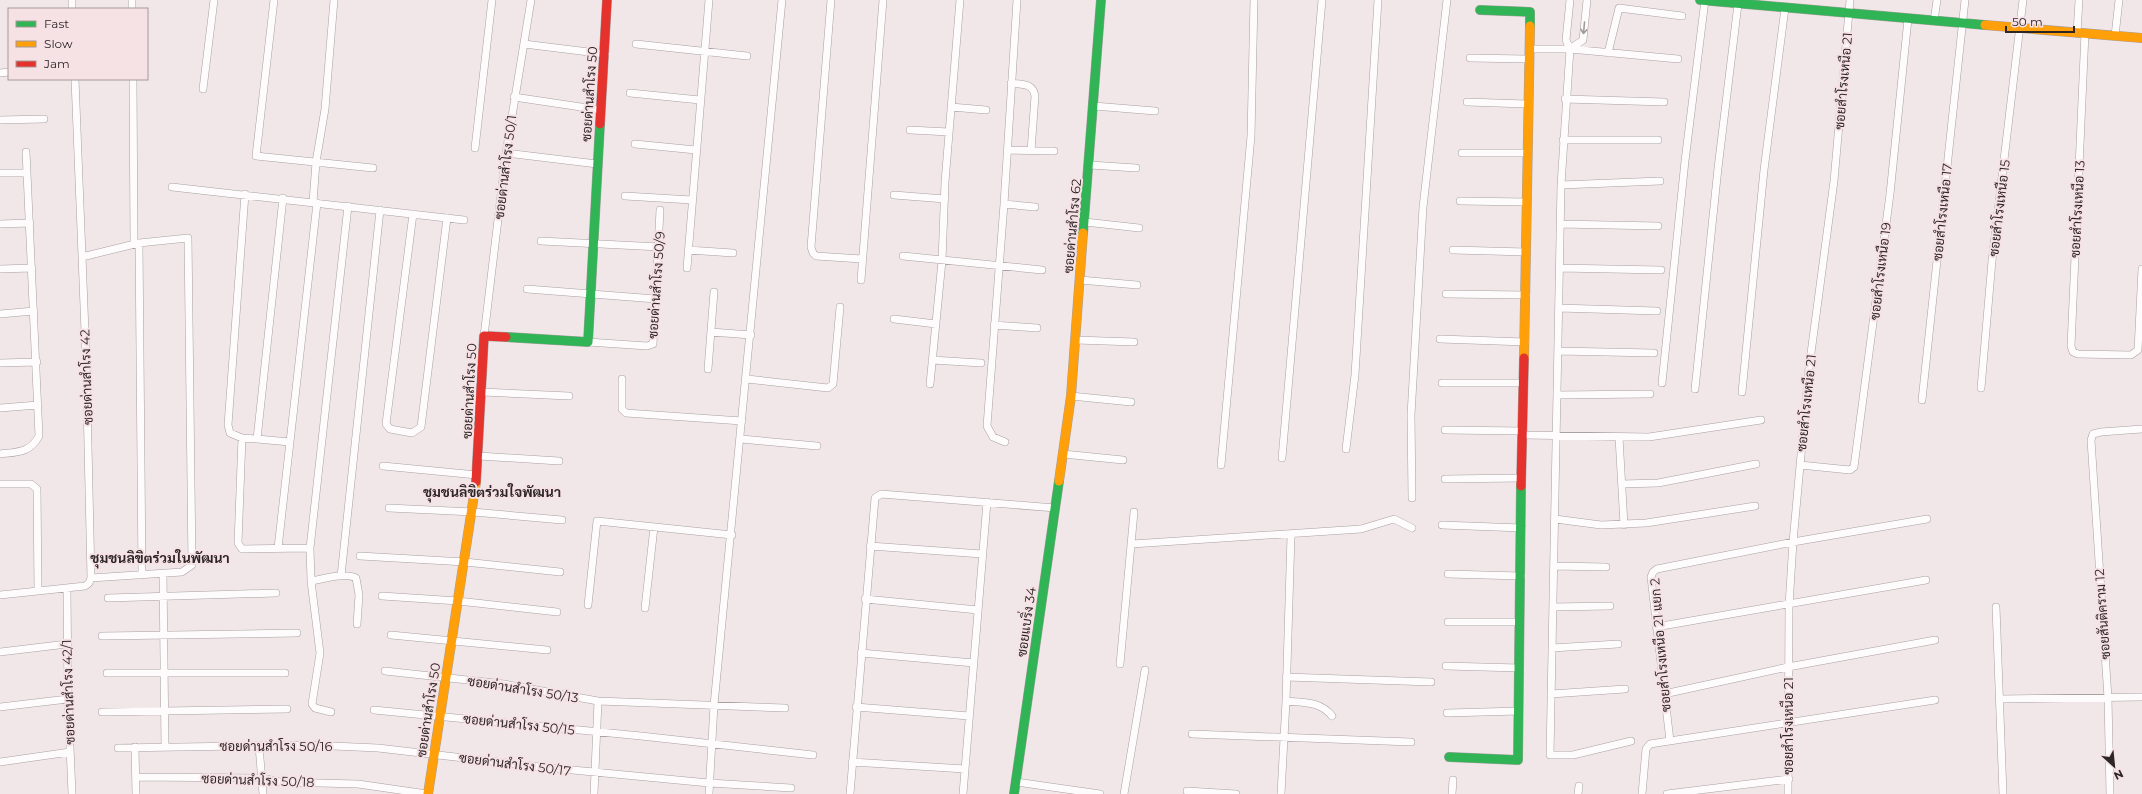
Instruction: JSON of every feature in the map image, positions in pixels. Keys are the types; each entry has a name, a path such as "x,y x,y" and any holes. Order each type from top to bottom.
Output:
{"street":[{"path":"203,89 214,0"},
{"path":"274,0 256,156 373,168"},
{"path":"278,548 315,202 316,162 324,109 334,0"},
{"path":"475,148 492,0"},
{"name":"ซอยด่านสำโรง 50/1","path":"484,336 506,153 531,0"},
{"name":"ซอยด่านสำโรง 50","path":"428,794 473,512 479,456 484,336 588,342 607,0"},
{"path":"687,268 707,0"},
{"path":"709,794 714,705 732,536 782,0"},
{"path":"831,0 811,247 816,256 862,259"},
{"path":"861,280 883,0"},
{"path":"930,384 942,260 944,199 960,0"},
{"path":"1005,442 993,437 987,426 998,266 1004,204 1017,0"},
{"name":"ซอยด่านสำโรง 62","path":"1063,454 1071,396 1076,340 1101,0"},
{"path":"1221,465 1251,136 1254,0"},
{"path":"1282,458 1322,0"},
{"path":"1346,449 1356,376 1378,0"},
{"path":"1412,498 1411,415 1423,207 1447,0"},
{"path":"1570,0 1566,40 1570,49 1565,99 1561,186 1550,755 1573,755 1631,741"},
{"path":"1570,49 1583,40 1587,0"},
{"path":"1700,0 1738,4 1769,3 1785,8 2142,38"},
{"path":"1662,383 1684,161 1705,0"},
{"name":"ซอยสำโรงเหนือ 21","path":"1788,794 1790,723 1788,667 1789,605 1793,542 1809,368 1834,181 1850,0"},
{"path":"1934,21 1937,0"},
{"path":"1962,24 1965,0"},
{"name":"ซอยสำโรงเหนือ 15","path":"1980,388 1992,261 2023,0"},
{"name":"ซอยสำโรงเหนือ 13","path":"2079,0 2081,33 2071,346 2073,352 2078,354 2131,355 2138,350 2142,269"},
{"path":"2115,36 2119,0"},
{"path":"1695,390 1718,168 1738,4"},
{"path":"1608,53 1619,8 1682,16"},
{"path":"1742,392 1764,170 1785,8"},
{"path":"1449,757 1518,760 1522,528 1521,478 1526,295 1530,12 1480,10"},
{"name":"ซอยสำโรงเหนือ 19","path":"1800,465 1850,470 1854,467 1890,194 1908,19"},
{"name":"ซอยสำโรงเหนือ 17","path":"1922,400 1962,24"},
{"path":"524,44 605,54"},
{"path":"636,44 704,50 748,56"},
{"path":"1529,49 1570,49 1678,59"},
{"path":"1470,58 1529,59"},
{"name":"ซอยด่านสำโรง 42","path":"75,80 82,257 91,578"},
{"path":"133,80 142,575"},
{"path":"1011,83 1030,86 1034,90 1036,96 1031,151"},
{"path":"630,93 700,100"},
{"path":"514,97 601,110"},
{"path":"1565,99 1664,102"},
{"path":"1467,102 1529,104"},
{"path":"1094,106 1155,111"},
{"path":"951,107 986,110"},
{"path":"0,120 44,119"},
{"path":"910,130 949,132"},
{"path":"1563,140 1658,140"},
{"path":"635,144 696,150"},
{"path":"1007,150 1054,151"},
{"path":"0,454 24,452 36,441 39,436 37,362 26,152"},
{"path":"1462,152 1528,153"},
{"path":"506,153 597,164"},
{"path":"1090,165 1136,168"},
{"path":"0,173 27,174"},
{"path":"1561,186 1660,181"},
{"path":"172,187 283,198 464,220"},
{"path":"245,194 228,425 230,433 242,438 290,442"},
{"path":"894,195 944,199"},
{"path":"625,196 692,200"},
{"path":"257,439 283,198"},
{"path":"1460,202 1527,202"},
{"path":"1004,204 1035,207"},
{"path":"331,712 315,708 312,704 320,652 311,581 310,548 348,206"},
{"path":"341,576 380,210"},
{"name":"ซอยด่านสำโรง 50/9","path":"588,342 651,345 654,340 660,247 660,210"},
{"path":"413,214 386,424 390,429 412,433 421,427 447,218"},
{"path":"1085,222 1139,228"},
{"path":"0,224 30,224"},
{"path":"1560,224 1658,226"},
{"path":"0,594 67,589 87,585 91,578 182,572 192,565 188,238 137,244 82,257"},
{"path":"541,241 660,247"},
{"path":"688,250 733,252"},
{"path":"1453,250 1526,252"},
{"path":"903,256 1042,270"},
{"path":"0,269 32,268"},
{"path":"1559,268 1661,270"},
{"path":"1080,280 1137,285"},
{"path":"527,289 656,299"},
{"path":"708,369 714,292"},
{"path":"1446,294 1526,295"},
{"path":"747,379 828,388 831,386 833,384 840,306"},
{"path":"1559,308 1657,311"},
{"path":"0,314 34,311"},
{"path":"894,319 936,324"},
{"path":"994,325 1037,328"},
{"path":"711,332 751,335"},
{"path":"1440,339 1525,342"},
{"path":"1076,340 1134,342"},
{"path":"1558,351 1654,353"},
{"path":"932,360 981,363"},
{"path":"0,363 37,362"},
{"path":"622,379 622,409 626,413 742,421"},
{"path":"1442,382 1524,384"},
{"path":"482,392 569,396"},
{"path":"1557,396 1650,394"},
{"path":"1071,396 1131,402"},
{"path":"0,408 38,405"},
{"path":"1445,430 1523,433 1556,436 1649,437 1761,420"},
{"name":"ซอยสันติคราม 12","path":"2110,794 2108,698 2091,440 2093,434 2101,432 2142,428"},
{"path":"1619,437 1624,524"},
{"path":"242,438 238,543 242,549 310,548"},
{"path":"741,439 817,446"},
{"path":"1063,454 1123,460"},
{"name":"ซอยแบริ่ง 34","path":"1014,794 1063,454"},
{"path":"479,456 559,461"},
{"path":"1622,484 1658,483 1756,464"},
{"path":"383,466 477,475"},
{"path":"1445,479 1521,478"},
{"path":"0,484 31,484 37,489 38,590"},
{"path":"850,794 873,501 881,494 1055,508"},
{"path":"963,794 987,502"},
{"path":"1555,519 1601,524 1646,523 1755,506"},
{"path":"389,508 473,512 562,520"},
{"path":"1120,664 1134,512"},
{"path":"1132,544 1291,535 1361,529 1394,519 1412,528"},
{"name":"ซอยสำโรงเหนือ 21 แยก 2","path":"1670,741 1656,627 1652,577 1653,572 1657,569 1793,542 1927,519"},
{"path":"588,605 597,521 732,536"},
{"path":"1442,525 1522,528"},
{"path":"645,608 654,527"},
{"path":"1281,794 1285,736 1291,535"},
{"path":"870,546 982,554"},
{"path":"360,556 465,562 560,572"},
{"path":"1554,566 1606,567"},
{"path":"163,574 165,747"},
{"path":"1448,574 1521,576"},
{"path":"311,581 341,576 352,576 357,580 359,595 357,624"},
{"path":"1656,627 1926,580"},
{"name":"ซอยด่านสำโรง 42/1","path":"67,589 68,699 72,794"},
{"path":"108,598 276,593"},
{"path":"382,596 458,601 557,612"},
{"path":"865,599 978,610"},
{"path":"1553,607 1610,606"},
{"path":"1996,607 2003,794"},
{"path":"1448,622 1520,622"},
{"path":"102,636 297,633"},
{"path":"391,635 546,650"},
{"path":"1664,694 1788,667 1935,640"},
{"path":"0,652 67,644"},
{"path":"1552,648 1618,644"},
{"path":"861,652 974,663"},
{"path":"1446,666 1519,668"},
{"path":"1124,794 1145,670"},
{"name":"ซอยด่านสำโรง 50/13","path":"385,671 504,684 598,701 784,708"},
{"path":"107,673 285,673"},
{"path":"1286,677 1431,682"},
{"path":"1551,694 1625,689"},
{"path":"2000,698 2142,697"},
{"path":"0,707 68,699"},
{"path":"1642,794 1646,749 1650,744 1935,700"},
{"path":"594,794 598,732 598,701"},
{"path":"1286,702 1318,705 1326,709 1332,716"},
{"path":"856,707 969,716"},
{"path":"102,712 287,709"},
{"name":"ซอยด่านสำโรง 50/15","path":"374,710 670,739 712,745 813,755"},
{"path":"1448,712 1519,711"},
{"path":"1192,734 1285,736 1411,742"},
{"path":"259,746 263,794"},
{"name":"ซอยด่านสำโรง 50/16","path":"118,748 259,746 378,748 434,754"},
{"path":"135,747 136,794"},
{"path":"0,762 70,752"},
{"name":"ซอยด่านสำโรง 50/17","path":"434,754 596,773 709,783 791,788"},
{"path":"852,762 965,769"},
{"name":"ซอยด่านสำโรง 50/18","path":"136,777 262,778 280,782 358,784 428,794"},
{"path":"1667,794 1789,779"},
{"path":"1452,794 1453,780"},
{"path":"1016,782 1100,794"},
{"path":"1187,791 1236,794"}],"traffic: fast":[{"path":"1083,233 1101,0"},
{"path":"1700,0 1985,25"},
{"path":"1480,10 1530,12 1530,26"},
{"path":"506,337 588,342 600,124"},
{"path":"1014,794 1059,481"},
{"path":"1449,757 1518,760 1521,486"}],"traffic: slow":[{"path":"1985,25 2142,38"},
{"path":"1524,358 1530,26"},
{"path":"1059,481 1071,396 1083,233"},
{"path":"428,794 476,482"}],"traffic: jam":[{"path":"600,124 607,0"},
{"path":"476,482 484,336 506,337"},
{"path":"1521,486 1524,358"}],"district":[{"name":"ชุมชนลิขิตร่วมใจพัฒนา","path":"492,492"},
{"name":"ชุมชนลิขิตร่วมในพัฒนา","path":"160,558"}]}
